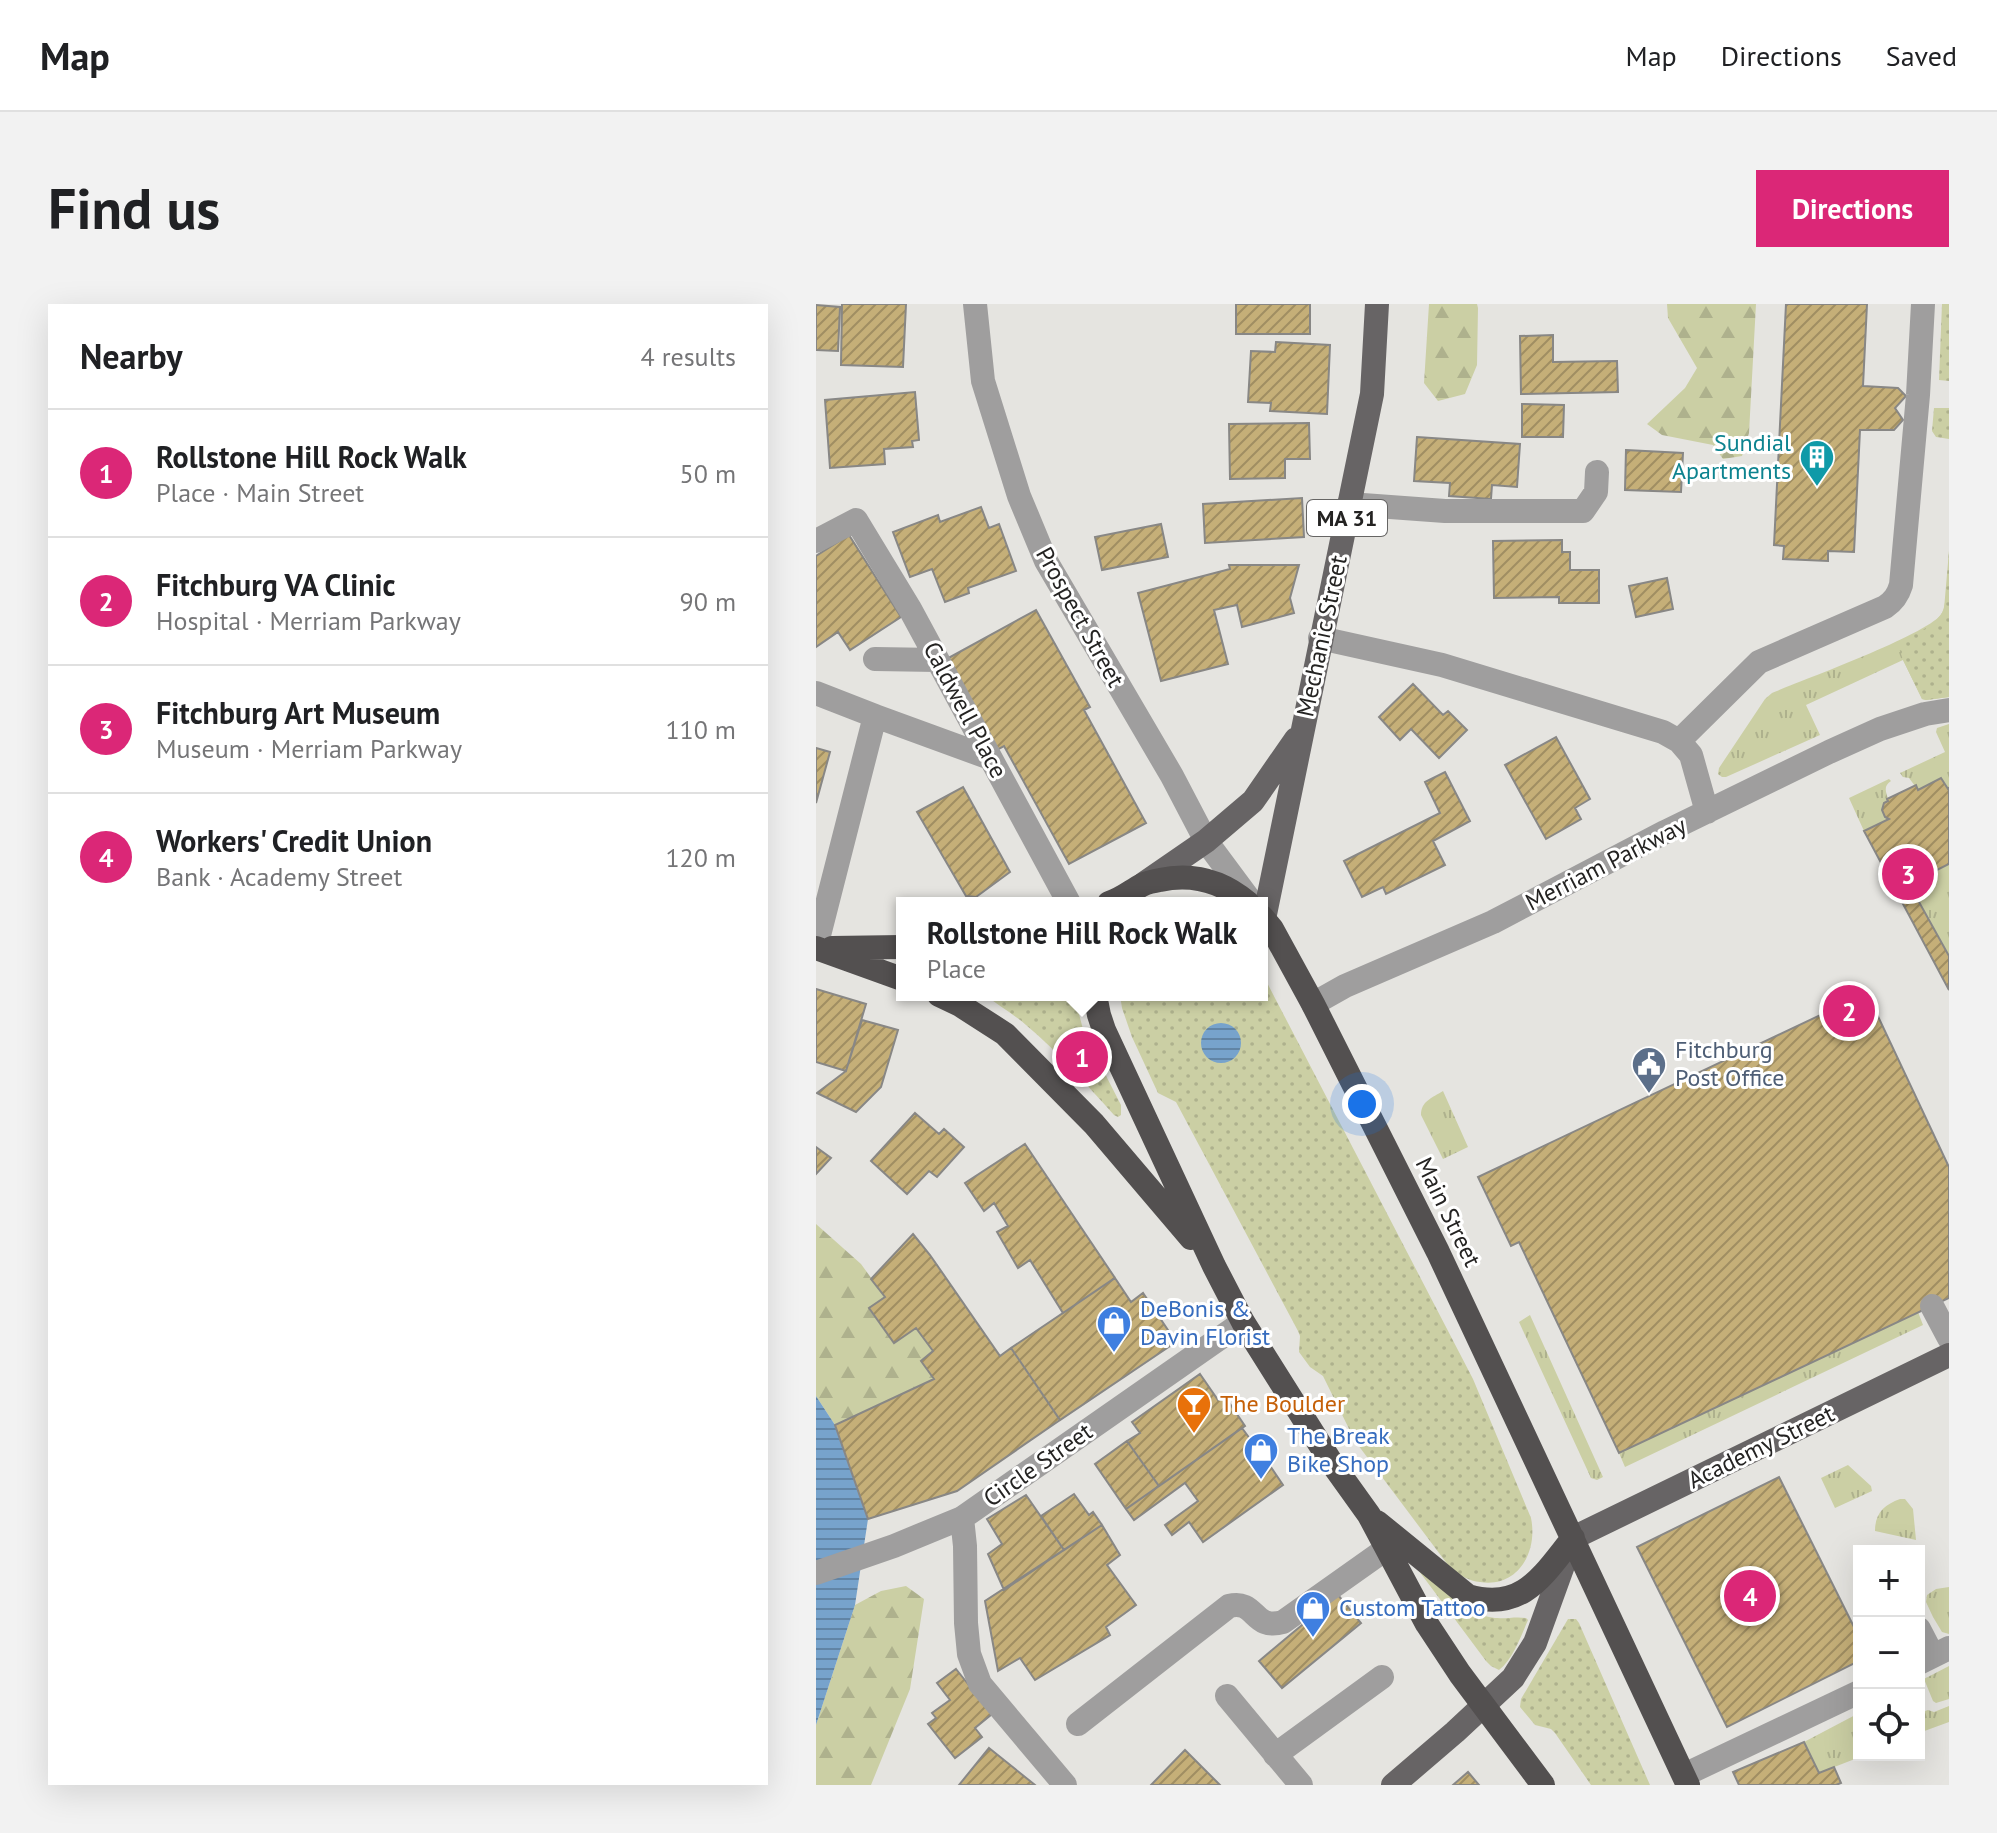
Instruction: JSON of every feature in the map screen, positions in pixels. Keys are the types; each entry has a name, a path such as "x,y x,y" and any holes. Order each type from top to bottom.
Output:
{"highway":[{"name":"Main Street","path":"1123,897 1145,883 1193,877 1214,882 1239,897"},
{"name":"Main Street","path":"1268,924 1313,1004 1438,1252 1686,1780"},
{"path":"816,947 896,947"},
{"path":"816,947 896,977"},
{"path":"952,1001 1005,1034 1036,1064 1094,1124 1214,1266"},
{"path":"1096,1001 1104,1030 1243,1322 1331,1462 1369,1515 1427,1624 1483,1706 1543,1785"},
{"path":"1369,1515 1468,1596 1482,1600 1507,1599 1524,1592 1538,1581 1573,1538"}],"main road":[{"name":"Mechanic Street","path":"1261,897 1334,586 1372,394 1377,304"},
{"name":"Mechanic Street","path":"1206,841 1253,801 1302,730"},
{"name":"Main Street","path":"1145,883 1206,841"},
{"name":"Academy Street","path":"1573,1538 1949,1355"},
{"path":"1393,1785 1513,1678 1535,1643 1573,1538"}],"street":[{"name":"Prospect Street","path":"975,304 983,381 1019,496 1046,561 1172,776 1206,841 1248,897"},
{"path":"1320,638 1442,665 1663,732 1679,741 1759,662 1885,607 1898,594 1918,395 1923,304"},
{"path":"1349,504 1445,511 1583,511 1596,492 1597,472"},
{"name":"Caldwell Place","path":"816,541 856,520 910,609 1066,897"},
{"path":"875,659 937,660"},
{"path":"816,693 990,758"},
{"path":"1707,812 1880,729 1925,714 1949,710"},
{"path":"816,947 875,716"},
{"name":"Merriam Parkway","path":"1313,1004 1358,980 1493,922 1707,812 1691,755 1679,741"},
{"path":"1932,1306 1949,1338"},
{"name":"Circle Street","path":"816,1573 962,1518 1243,1322"},
{"path":"962,1518 969,1654 980,1684 1065,1785"},
{"path":"1078,1724 1229,1606 1246,1606 1263,1622 1283,1622 1386,1549"},
{"path":"1275,1755 1382,1677"},
{"path":"1686,1780 1853,1695"},
{"path":"1227,1696 1301,1785"}],"green space":[{"path":"1429,304 1477,304 1478,308 1477,365 1465,394 1438,401 1424,383"},
{"path":"1667,304 1756,304 1749,433 1742,456 1723,459 1713,445 1662,435 1647,424 1685,388 1697,368 1668,318"},
{"path":"1942,304 1949,304 1949,381 1939,380"},
{"path":"1934,408 1949,408 1949,439 1936,437 1932,431"},
{"path":"1949,551 1949,697 1922,699 1903,660 1806,705 1820,735 1726,777 1718,774 1765,699 1772,693 1891,644 1933,622 1944,608"},
{"path":"1949,551 1949,697 1926,700 1922,699 1897,642 1930,625 1944,609"},
{"path":"1949,724 1949,788 1941,778 1918,790 1909,778 1900,773 1945,752 1936,732 1937,728"},
{"path":"1889,779 1891,781 1886,789 1888,799 1882,810 1889,819 1864,831 1849,798"},
{"path":"1949,864 1949,956 1909,884"},
{"path":"1268,985 1473,1379 1531,1518 1528,1555 1515,1573 1493,1582 1476,1581 1451,1569 1355,1441 1323,1376 1310,1367 1299,1352 1298,1331 1176,1102 1158,1093 1121,1001 1268,1001"},
{"path":"993,1001 1076,1001 1084,1033 1121,1105 1121,1115 1114,1115 1072,1068 1021,1021"},
{"path":"1443,1091 1468,1147 1443,1159 1421,1110 1425,1103"},
{"path":"816,1224 861,1264 885,1297 869,1309 894,1343 916,1328 933,1351 921,1361 934,1379 835,1425 816,1396"},
{"path":"1918,1312 1923,1325 1625,1467 1619,1453"},
{"path":"1530,1315 1603,1477 1597,1480 1591,1478 1519,1322"},
{"path":"1848,1465 1871,1486 1872,1491 1835,1508 1821,1478"},
{"path":"1905,1499 1913,1509 1916,1540 1875,1531 1882,1510"},
{"path":"1414,1554 1448,1592 1468,1608 1489,1617 1528,1620 1512,1654 1499,1670 1486,1661 1410,1559"},
{"path":"906,1586 924,1599 910,1689 871,1785 816,1785 816,1725 855,1605 881,1591"},
{"path":"1949,1587 1949,1634 1942,1632 1926,1602 1927,1595 1936,1589"},
{"path":"1568,1619 1576,1619 1579,1623 1650,1785 1591,1785 1555,1733 1535,1725 1520,1707 1521,1699"},
{"path":"1949,1666 1949,1699 1933,1701 1925,1678"},
{"path":"1949,1706 1949,1722 1925,1731 1925,1711 1934,1712"},
{"path":"1853,1716 1853,1760 1819,1773 1804,1742"}],"water":[{"path":"1221,1023 1235,1029 1241,1043 1235,1057 1221,1063 1207,1057 1201,1043 1207,1029"},
{"path":"816,1396 835,1425 868,1519 855,1605 816,1725"}],"building":[{"path":"842,304 906,304 903,367 841,365"},
{"path":"1236,304 1310,304 1310,334 1236,334"},
{"name":"Sundial Apartments","path":"1786,304 1867,304 1863,386 1898,388 1906,396 1895,408 1903,420 1894,430 1860,430 1854,552 1828,551 1828,561 1783,559 1784,546 1774,545"},
{"path":"816,305 840,307 838,351 816,350"},
{"path":"1553,335 1553,362 1617,361 1618,392 1521,394 1520,336"},
{"path":"1276,342 1330,345 1327,414 1270,411 1271,403 1248,402 1251,351 1275,352"},
{"path":"915,392 919,440 912,441 913,447 884,449 885,464 830,468 825,400"},
{"path":"1522,404 1564,405 1563,437 1522,437"},
{"path":"1309,423 1310,459 1285,459 1285,478 1230,479 1229,424"},
{"path":"1417,437 1520,444 1517,487 1492,485 1491,499 1449,496 1450,483 1414,481"},
{"path":"1626,450 1683,453 1681,492 1625,490"},
{"path":"1302,498 1304,537 1205,543 1203,504"},
{"path":"981,507 989,528 999,524 1016,571 968,588 969,593 945,602 932,569 910,577 893,532 938,515 940,522"},
{"path":"1161,524 1168,557 1102,570 1095,537"},
{"path":"849,535 901,617 850,650 838,632 816,647 816,556"},
{"path":"1562,540 1562,552 1570,552 1570,570 1599,570 1599,603 1559,603 1559,597 1494,598 1493,541"},
{"path":"1229,565 1299,565 1290,598 1294,613 1242,627 1237,605 1214,610 1228,664 1161,681 1138,593 1230,569"},
{"path":"1667,578 1673,609 1636,617 1629,586"},
{"path":"1036,610 1090,707 1084,710 1146,823 1069,864 1004,746 993,752 943,661"},
{"path":"1413,684 1443,715 1448,711 1467,730 1439,758 1411,729 1400,740 1379,717"},
{"path":"1556,737 1590,799 1575,808 1581,819 1546,839 1505,765"},
{"path":"816,748 830,752 816,803"},
{"path":"1445,772 1470,821 1433,841 1445,865 1386,894 1383,887 1362,897 1344,861 1440,813 1425,782"},
{"path":"1941,778 1949,788 1949,864 1909,884 1949,956 1949,990 1864,831 1889,819 1882,810 1887,799 1916,785 1918,790"},
{"path":"963,787 1010,872 976,897 966,896 917,812"},
{"path":"816,989 866,1004 846,1071 816,1062"},
{"path":"1867,993 1949,1167 1949,1298 1619,1453 1519,1242 1511,1246 1478,1177"},
{"path":"862,1020 898,1030 881,1087 856,1112 817,1093 846,1071"},
{"path":"915,1113 939,1134 944,1129 964,1147 937,1177 929,1171 907,1194 871,1161"},
{"path":"1025,1144 1115,1278 1063,1313 1030,1260 1018,1268 997,1232 1008,1226 994,1203 984,1211 965,1183"},
{"path":"816,1147 831,1158 816,1174"},
{"path":"913,1234 1000,1356 1011,1348 1060,1420 957,1491 868,1519 835,1425 934,1379 921,1361 933,1351 916,1328 894,1343 869,1308 885,1297 871,1279"},
{"path":"1115,1278 1131,1302 1143,1293 1176,1342 1060,1420 1011,1348"},
{"path":"1200,1374 1218,1400 1224,1395 1245,1426 1159,1486 1127,1441 1140,1433 1132,1422"},
{"path":"1242,1428 1256,1447 1246,1455 1249,1459 1260,1451 1283,1485 1203,1542 1189,1522 1172,1535 1165,1525 1198,1501 1185,1483 1134,1520 1126,1509"},
{"path":"1127,1441 1159,1486 1126,1509 1095,1464"},
{"path":"1779,1477 1853,1625 1853,1664 1727,1727 1637,1547"},
{"path":"1074,1494 1089,1515 1093,1512 1102,1525 1064,1550 1041,1516"},
{"path":"1026,1495 1064,1550 1004,1590 988,1554 1002,1544 987,1519"},
{"path":"1102,1525 1120,1555 1107,1565 1136,1605 1106,1627 1110,1635 1035,1680 1020,1658 998,1671 985,1601"},
{"name":"Custom Tattoo","path":"1338,1595 1361,1623 1282,1688 1259,1661"},
{"path":"956,1669 992,1714 975,1728 982,1737 955,1758 928,1724 936,1718 932,1713 950,1700 937,1683"},
{"path":"1804,1742 1819,1773 1834,1767 1841,1783 1739,1785 1733,1772"},
{"path":"989,1748 1035,1785 959,1785"},
{"path":"1185,1750 1220,1785 1151,1785"},
{"path":"1468,1772 1479,1785 1453,1785"}],"place":[{"name":"Sundial Apartments","path":"1817,488"},
{"name":"Fitchburg Art Museum","path":"1908,874"},
{"name":"Fitchburg VA Clinic","path":"1849,1011"},
{"name":"Rollstone Hill Rock Walk","path":"1082,1057"},
{"name":"Fitchburg Post Office","path":"1649,1095"},
{"name":"DeBonis & Davin Florist","path":"1114,1354"},
{"name":"The Boulder","path":"1194,1435"},
{"name":"The Break Bike Shop","path":"1261,1481"},
{"name":"Workers' Credit Union","path":"1750,1596"},
{"name":"Custom Tattoo","path":"1313,1639"}]}
